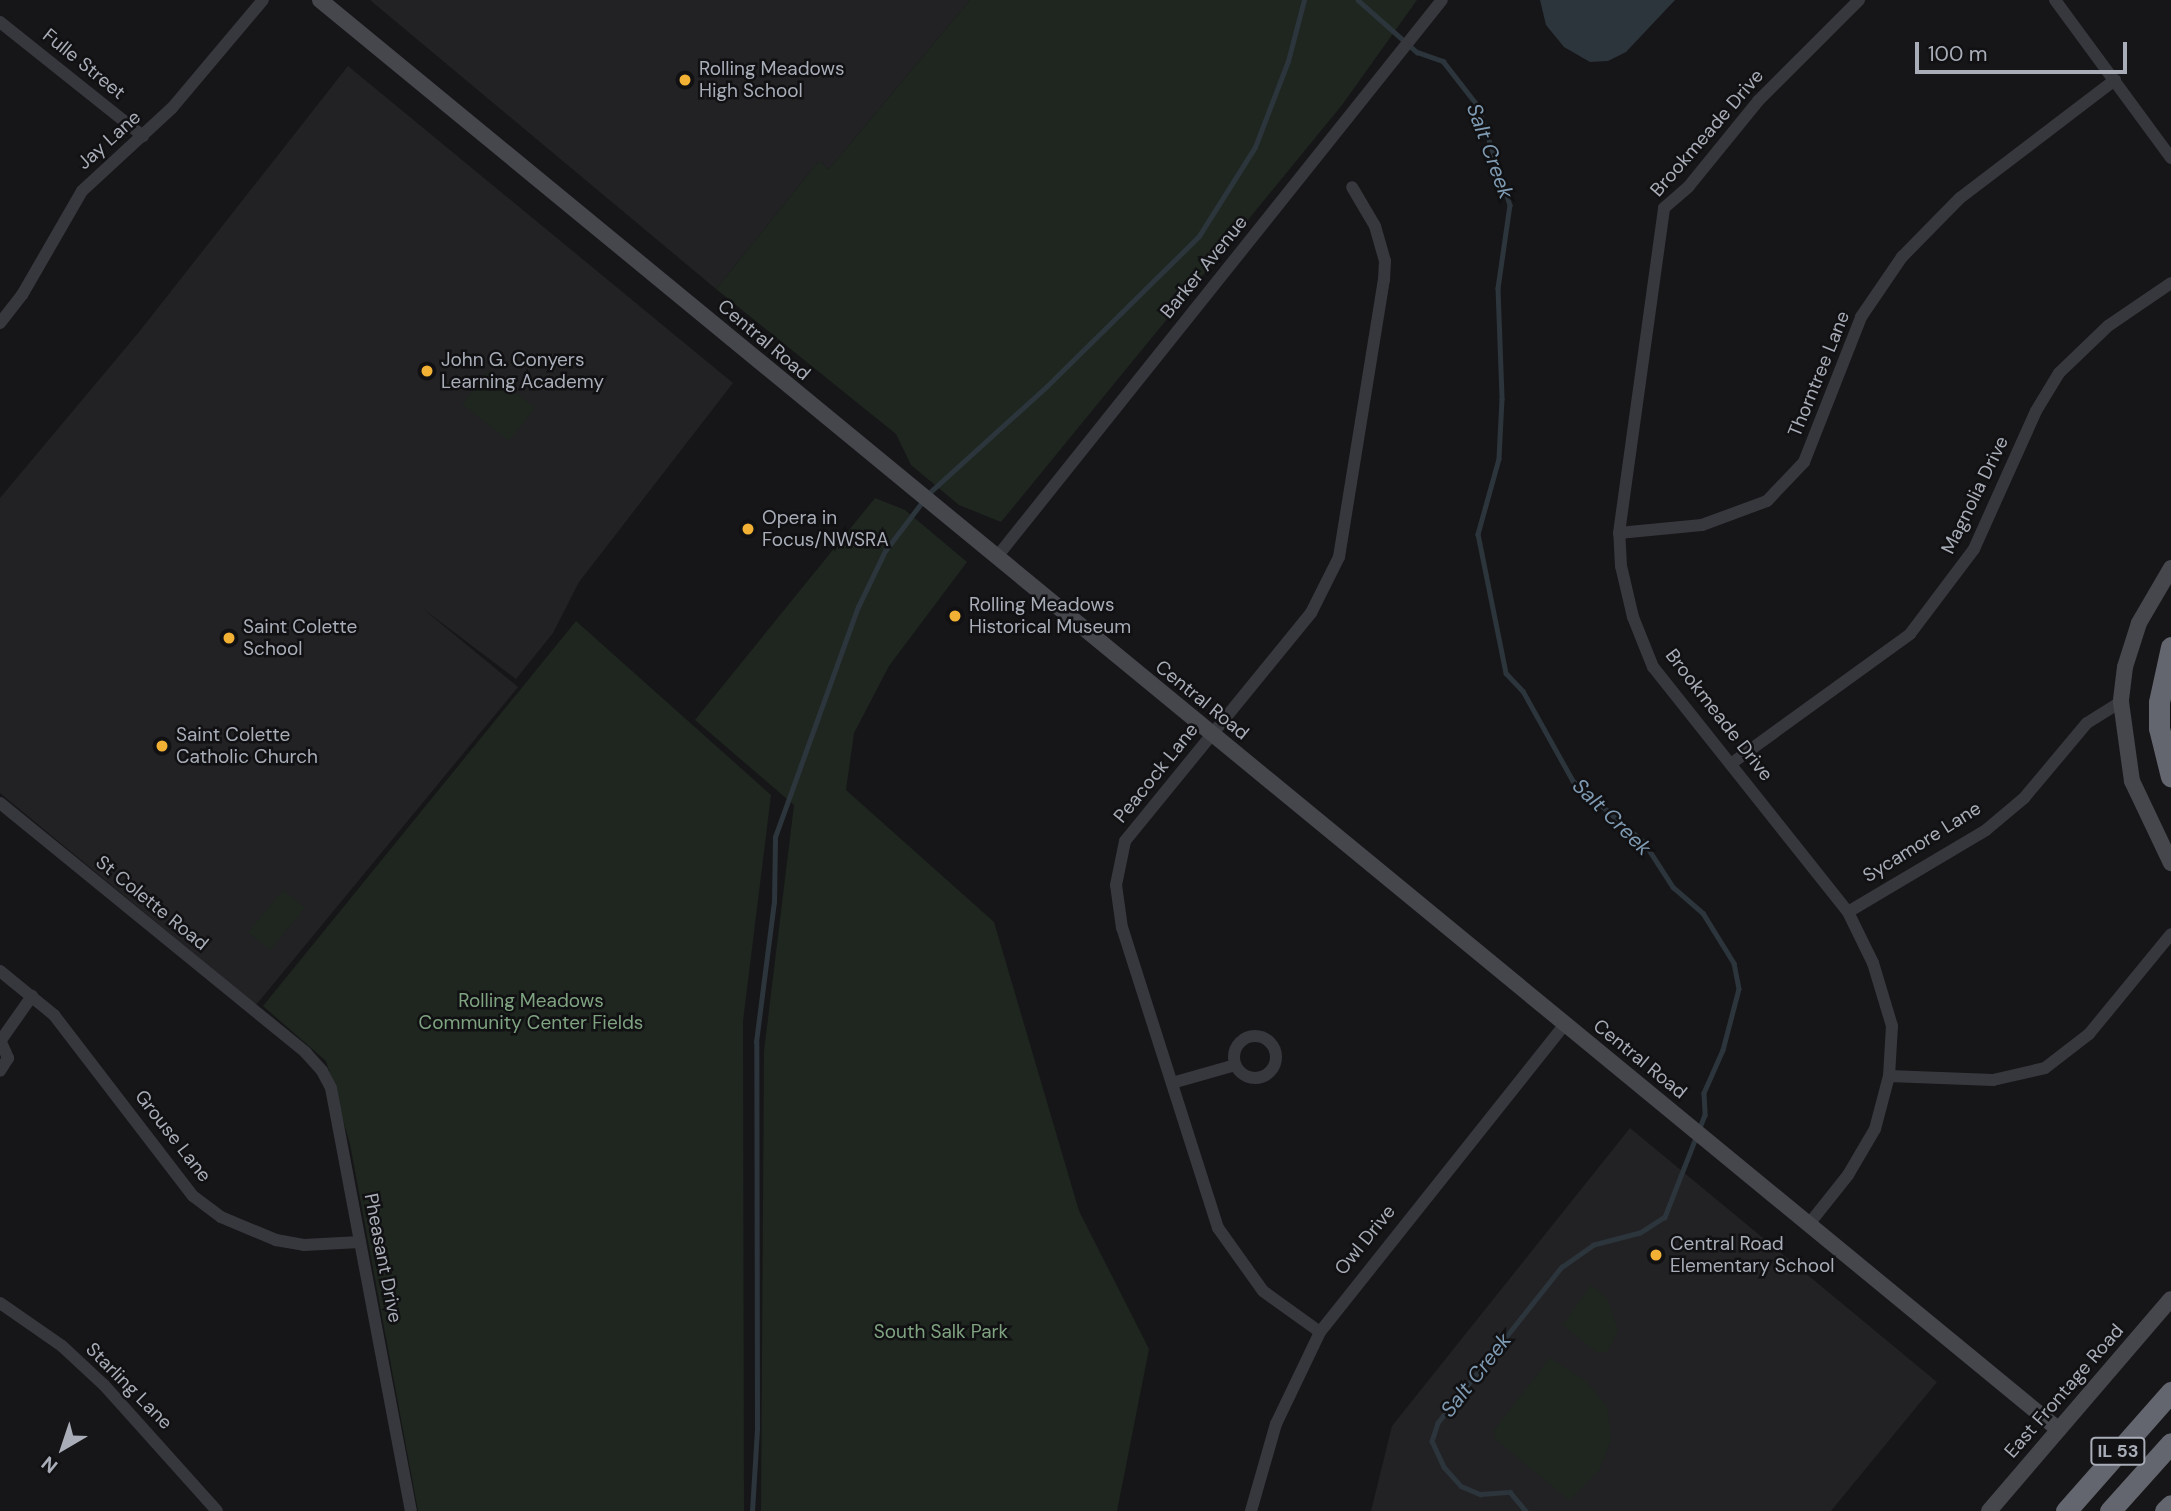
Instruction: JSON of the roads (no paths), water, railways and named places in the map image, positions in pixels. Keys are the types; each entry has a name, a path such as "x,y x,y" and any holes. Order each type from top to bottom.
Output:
{"highway":[{"path":"2171,647 2159,702 2159,728 2171,777"},
{"path":"2116,1454 2171,1378"},
{"name":"IL 53","path":"2066,1511 2171,1392"},
{"name":"IL 53","path":"2110,1511 2171,1443"},
{"path":"2165,1511 2171,1505"}],"street":[{"name":"Jay Lane","path":"0,323 22,295 82,191 143,136 263,0"},
{"name":"Central Road","path":"320,0 915,493 2059,1430"},
{"name":"Barker Avenue","path":"996,558 1442,0"},
{"name":"Brookmeade Drive","path":"1809,1224 1849,1175 1875,1129 1889,1076 1892,1026 1872,963 1848,912 1653,667 1633,617 1621,566 1619,533 1664,208 1689,186 1758,101 1859,0"},
{"path":"2055,0 2171,158"},
{"name":"Fulle Street","path":"0,22 143,136"},
{"name":"Thorntree Lane","path":"1619,533 1702,526 1767,500 1804,462 1861,317 1902,257 1960,198 2115,80"},
{"name":"Peacock Lane","path":"1320,1332 1263,1291 1230,1249 1218,1228 1122,928 1117,867 1125,841 1311,613 1339,557 1385,261 1375,226 1352,187"},
{"name":"Magnolia Drive","path":"1732,763 1910,634 1974,549 2036,411 2059,373 2108,326 2171,283"},
{"path":"2171,568 2139,623 2125,667 2121,702 2132,781 2171,863"},
{"name":"Sycamore Lane","path":"1848,912 1986,830 2024,798 2087,723 2121,702"},
{"name":"St Colette Road","path":"0,803 279,1032"},
{"path":"1889,1076 1993,1080 2045,1068 2089,1034 2171,934"},
{"name":"Grouse Lane","path":"0,971 32,996 80,1047 194,1196 221,1217 276,1240 304,1245 360,1242"},
{"path":"0,1071 8,1058 0,1040 32,996"},
{"name":"Owl Drive","path":"1251,1511 1276,1423 1320,1332 1565,1024"},
{"name":"Pheasant Drive","path":"279,1032 306,1053 331,1088 411,1511"},
{"path":"1172,1083 1235,1065"},
{"name":"East Frontage Road","path":"1989,1511 2171,1299"},
{"name":"Starling Lane","path":"0,1303 62,1346 104,1385 216,1511"}],"waterway":[{"path":"928,494 1046,387 1199,236 1255,147 1288,61 1304,0"},
{"name":"Salt Creek","path":"1358,0 1417,52 1443,61 1478,106 1510,205 1498,288 1502,399 1499,459 1478,534 1506,673 1523,691 1573,781 1644,842 1673,887 1703,913 1734,963 1739,989 1723,1050 1704,1093 1705,1115 1665,1217 1640,1233 1594,1245 1562,1267 1438,1423 1432,1441 1444,1467 1461,1486 1480,1494 1510,1492 1526,1511"},
{"path":"752,1511 757,1429 756,1042 774,902 775,837 858,607 885,551 923,501"}],"place":[{"name":"Rolling Meadows High School","path":"685,80"},
{"name":"John G. Conyers Learning Academy","path":"427,371"},
{"name":"Opera in Focus/NWSRA","path":"748,529"},
{"name":"Rolling Meadows Historical Museum","path":"955,616"},
{"name":"Saint Colette School","path":"229,638"},
{"name":"Saint Colette Catholic Church","path":"162,746"},
{"name":"Central Road Elementary School","path":"1656,1255"}],"park label":[{"name":"Rolling Meadows Community Center Fields","path":"531,1012"},
{"name":"South Salk Park","path":"941,1332"}]}
